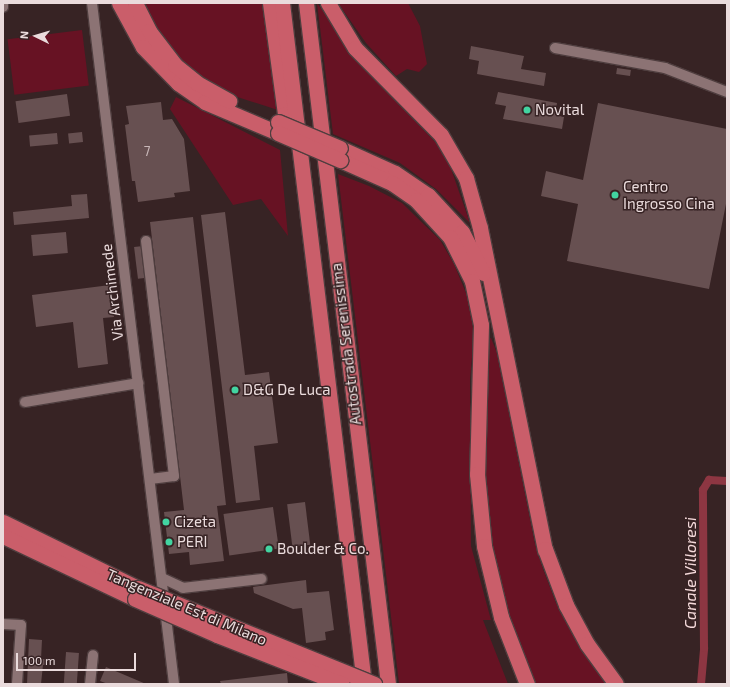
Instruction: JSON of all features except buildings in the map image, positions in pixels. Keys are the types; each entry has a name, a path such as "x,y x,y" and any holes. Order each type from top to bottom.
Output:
{"highway":[{"path":"119,3 143,47 178,83 205,102 278,127"},
{"path":"135,3 145,24 162,49 190,78 216,96 278,127 340,154 400,176 442,208 462,232 475,254 495,308"},
{"path":"270,3 285,114 305,189"},
{"name":"Autostrada Serenissima","path":"282,3 364,684"},
{"name":"Autostrada Serenissima","path":"306,3 388,684"},
{"path":"328,3 355,48 433,126 456,157 473,197 545,549 557,586 573,619 616,684"},
{"path":"340,154 392,184 416,200 450,236 472,281 481,325 477,474 484,546 501,617 527,684"},
{"name":"Tangenziale Est di Milano","path":"3,522 217,635 342,684"},
{"name":"Tangenziale Est di Milano","path":"3,536 137,593 374,684"}],"street":[{"name":"Via Archimede","path":"92,3 174,684"},
{"path":"555,48 665,68 727,92"},
{"path":"146,241 174,476 150,479"},
{"path":"26,402 138,383"},
{"path":"162,578 183,588 261,579"},
{"path":"3,624 20,625 17,684"},
{"path":"90,684 93,655"}],"shaded area":[{"path":"141,3 266,3 278,110 212,89 187,70 165,45"},
{"path":"317,3 367,71 438,145 450,166 470,223 436,189 400,163 333,134"},
{"path":"338,3 408,3 420,26 427,64 419,72 407,69 396,76 366,43"},
{"path":"82,30 89,86 14,95 8,39"},
{"path":"176,97 280,150 288,236 261,199 233,205 170,109"},
{"path":"338,174 369,186 402,203 440,240 454,264 468,298 474,334 470,380 471,546 491,620 483,620 508,684 399,683"},
{"path":"491,338 497,353 535,544 543,569 556,603 574,637 607,684 532,684 503,612 483,503 488,339"}],"waterway":[{"name":"Canale Villoresi","path":"701,684 704,648 703,490 709,480 727,481"}],"place":[{"name":"Novital","path":"527,110"},
{"name":"Centro Ingrosso Cina","path":"615,195"},
{"name":"D&G De Luca","path":"235,390"},
{"name":"Cizeta","path":"166,522"},
{"name":"PERI","path":"169,542"},
{"name":"Boulder & Co.","path":"269,549"}]}
